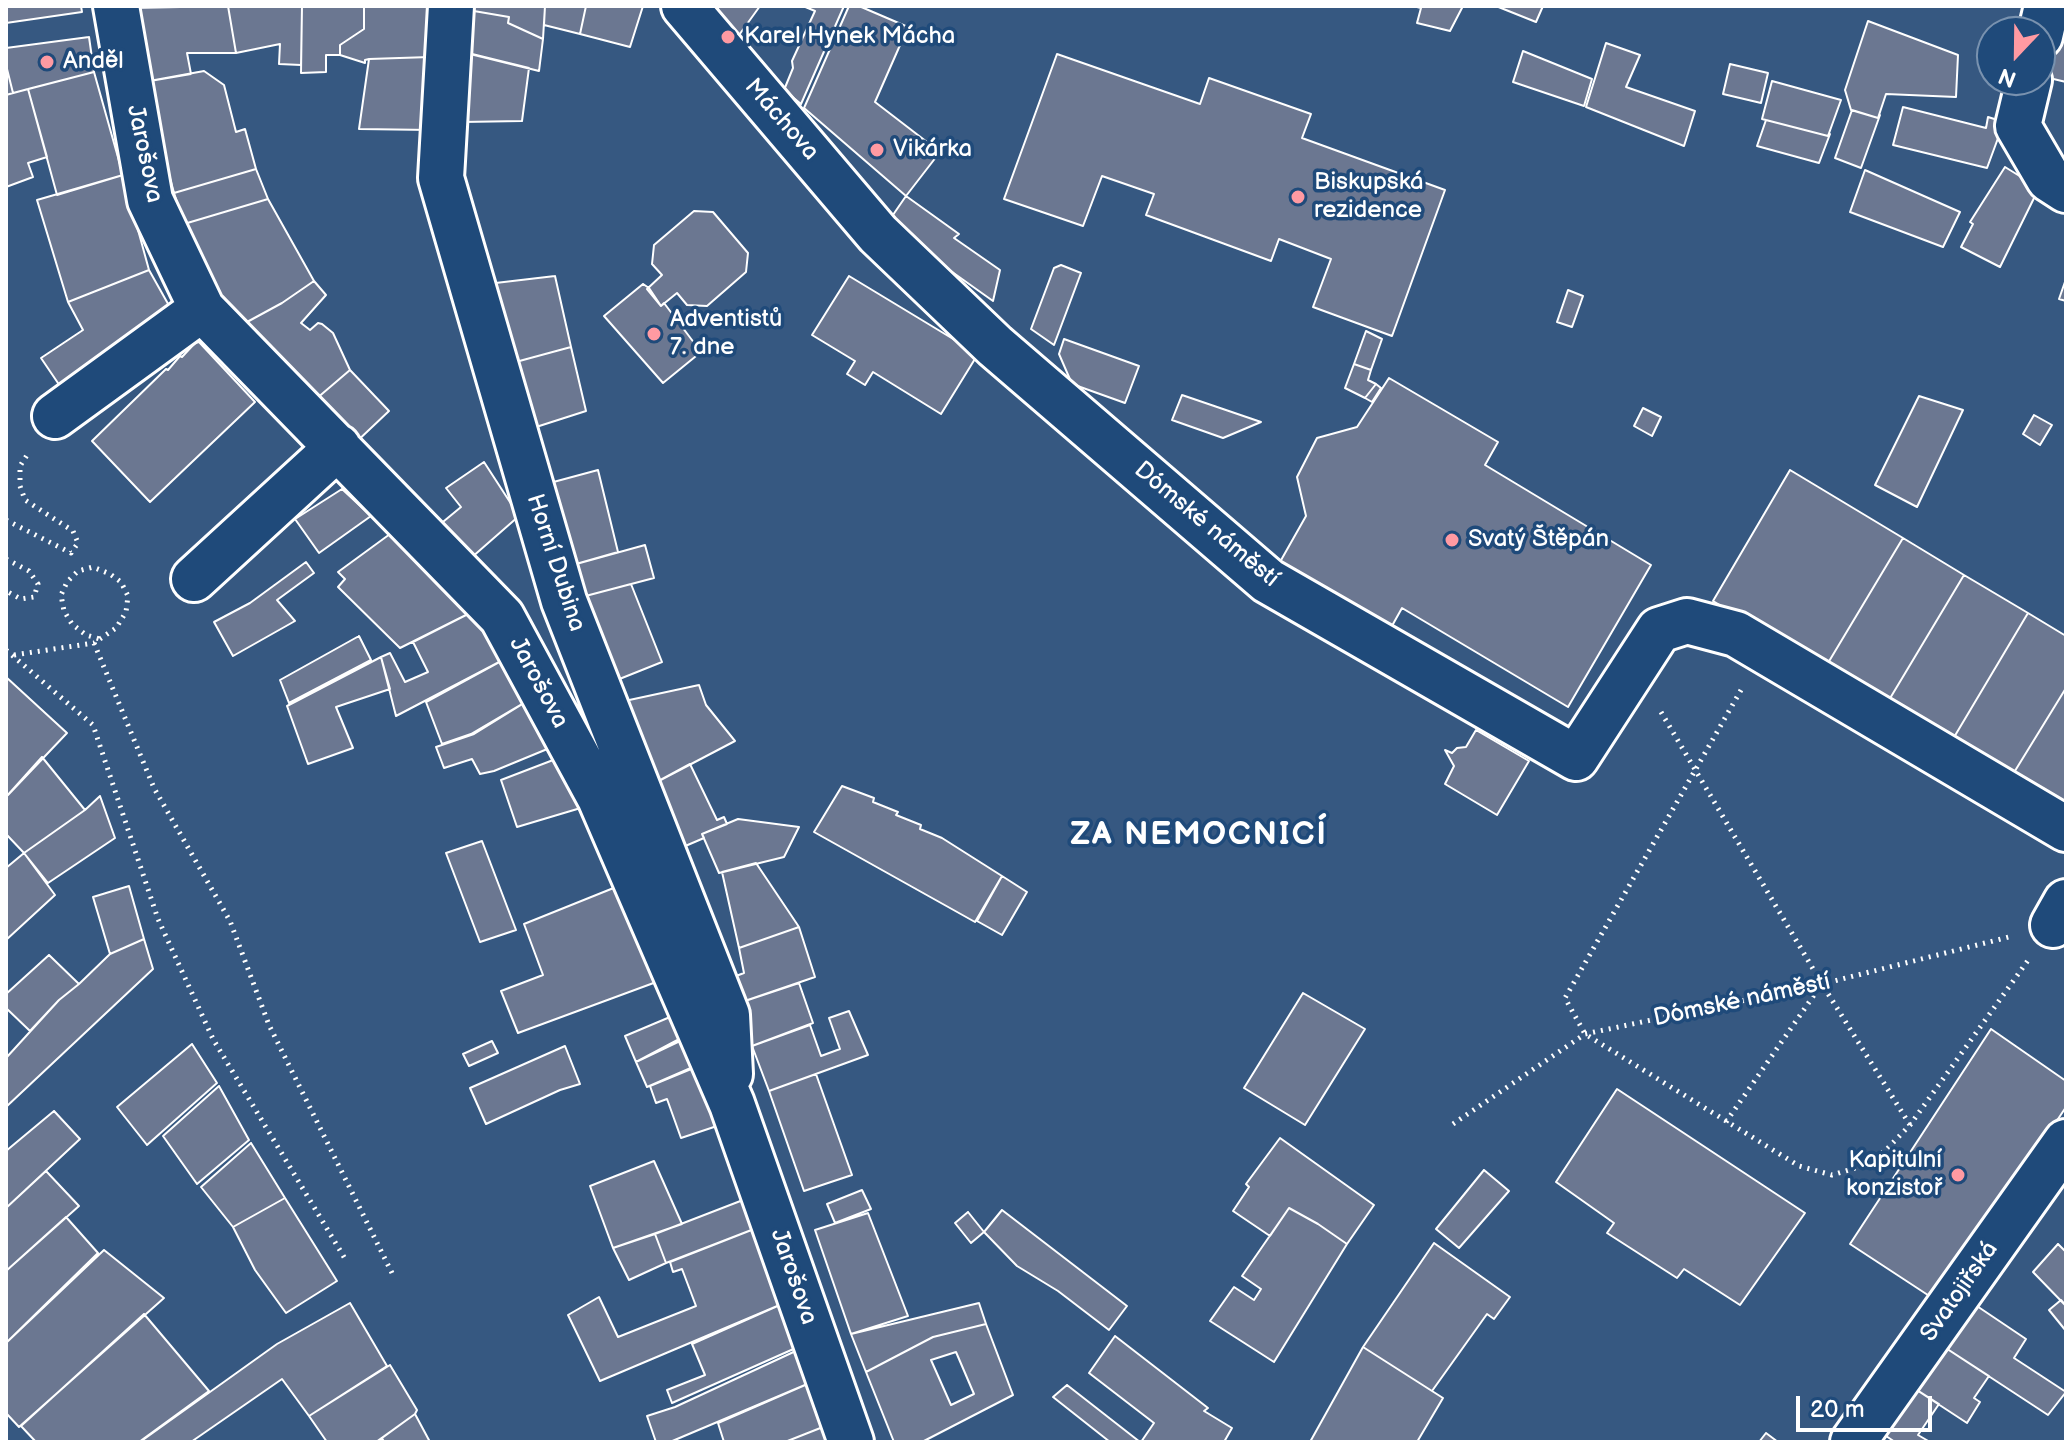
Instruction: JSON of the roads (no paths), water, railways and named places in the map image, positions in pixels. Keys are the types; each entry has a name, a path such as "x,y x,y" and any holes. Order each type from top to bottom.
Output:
{"street":[{"name":"Jarošova","path":"116,6 150,200 202,309 502,617 600,798 732,1104 851,1442"},
{"name":"Horní Dubina","path":"451,6 441,178 564,601 727,1015 732,1104"},
{"name":"Máchova","path":"684,6 878,234"},
{"path":"2025,96 2018,126 2049,179 2066,190"},
{"name":"Dómské náměstí","path":"878,234 995,346 1268,581 1576,758 1659,630 1687,621 1736,634 2066,829"},
{"path":"55,416 202,309"},
{"path":"194,579 338,447"},
{"name":"Svatojiřská","path":"1853,1442 2066,1142"}],"place":[{"name":"Karel Hynek Mácha","path":"728,37"},
{"name":"Anděl","path":"47,62"},
{"name":"Vikárka","path":"877,150"},
{"name":"Biskupská rezidence","path":"1298,197"},
{"name":"Adventistů 7. dne","path":"654,334"},
{"name":"Svatý Štěpán","path":"1452,540"},
{"name":"Kapitulní konzistoř","path":"1958,1175"}],"district":[{"name":"ZA NEMOCNICÍ","path":"1199,836"}]}
